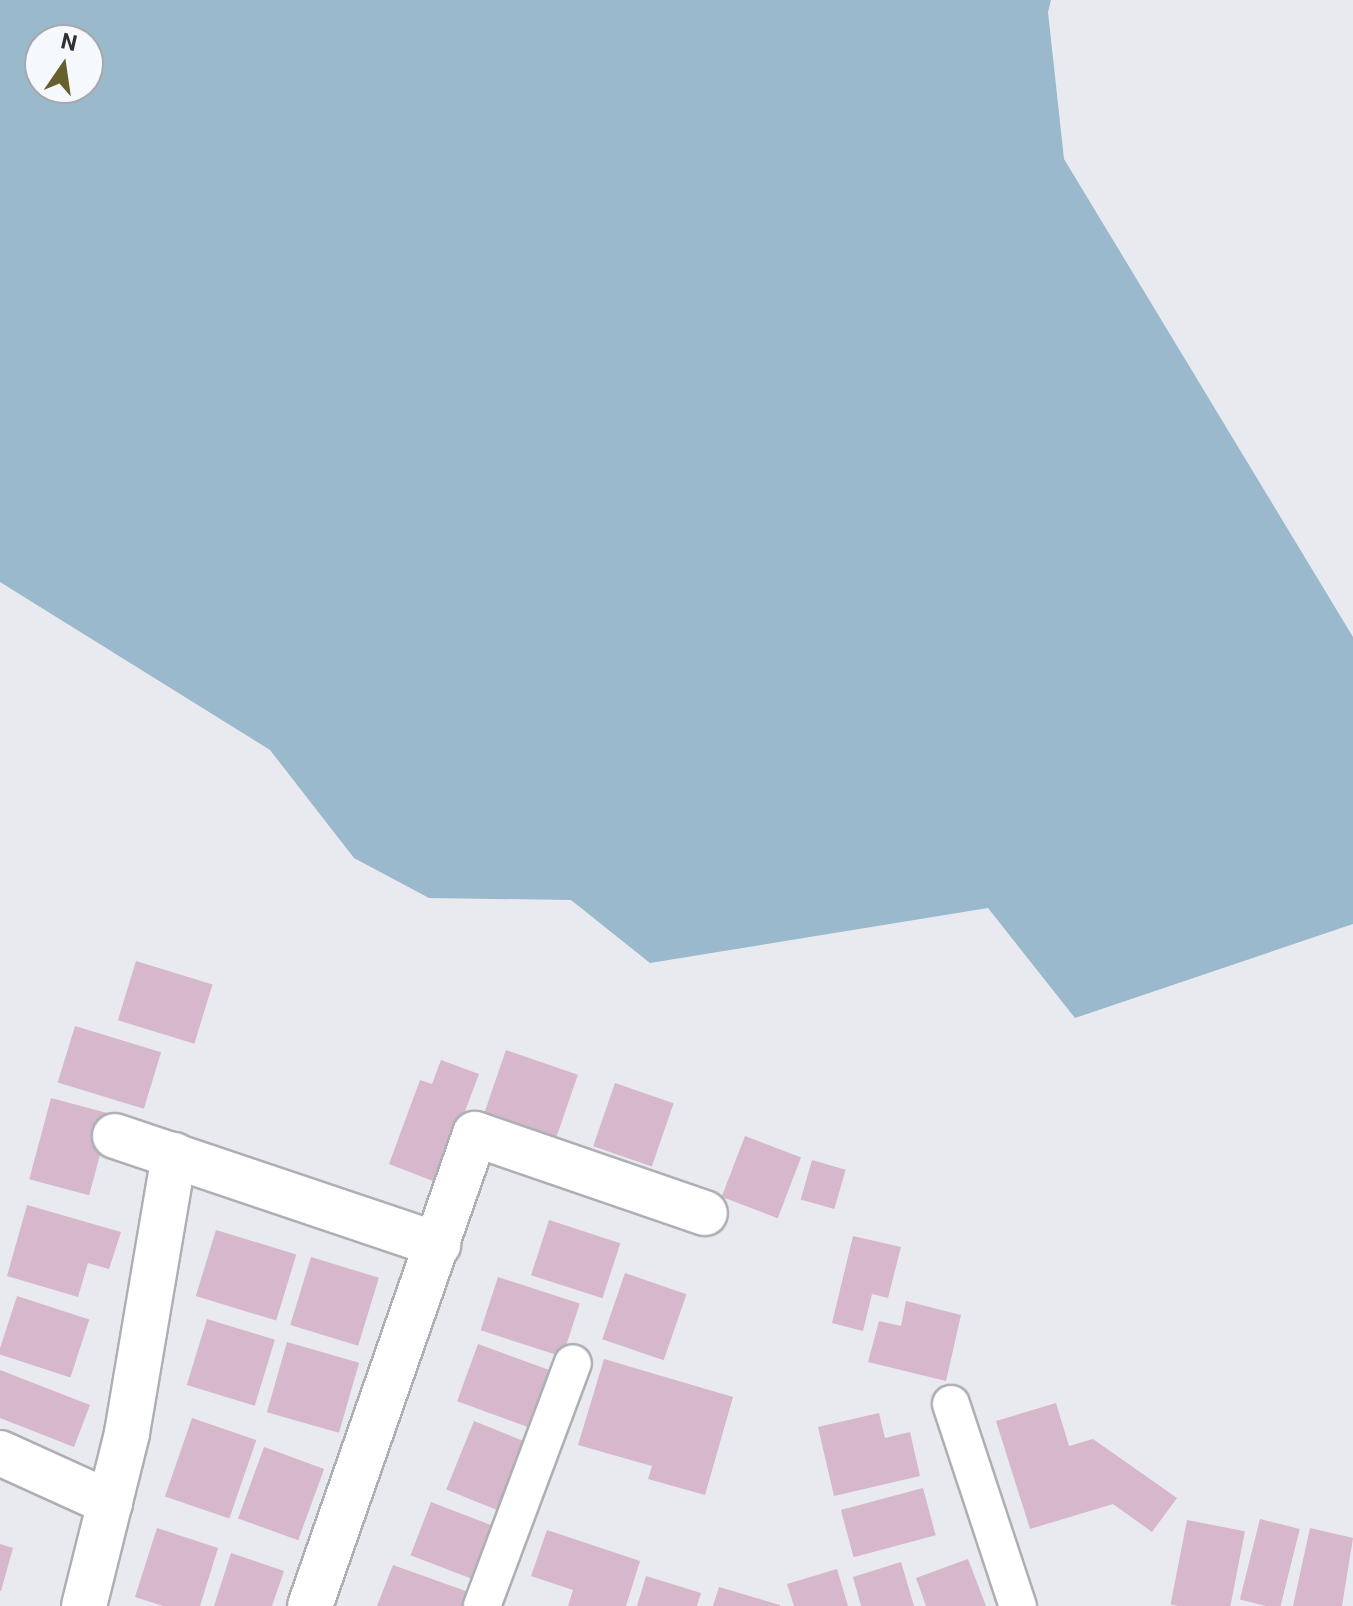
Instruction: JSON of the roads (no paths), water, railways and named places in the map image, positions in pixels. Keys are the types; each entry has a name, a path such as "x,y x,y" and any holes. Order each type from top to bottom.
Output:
{"street":[{"path":"310,1606 475,1134 705,1213"},
{"path":"115,1136 438,1245"},
{"path":"84,1606 110,1503 174,1155"},
{"path":"0,1453 110,1503"}],"lane":[{"path":"482,1606 573,1363"},
{"path":"951,1404 1018,1606"}],"water":[{"path":"0,0 1051,0 1048,12 1064,159 1353,637 1353,924 1075,1018 988,908 650,963 571,900 429,898 354,858 270,750 0,582"}]}
